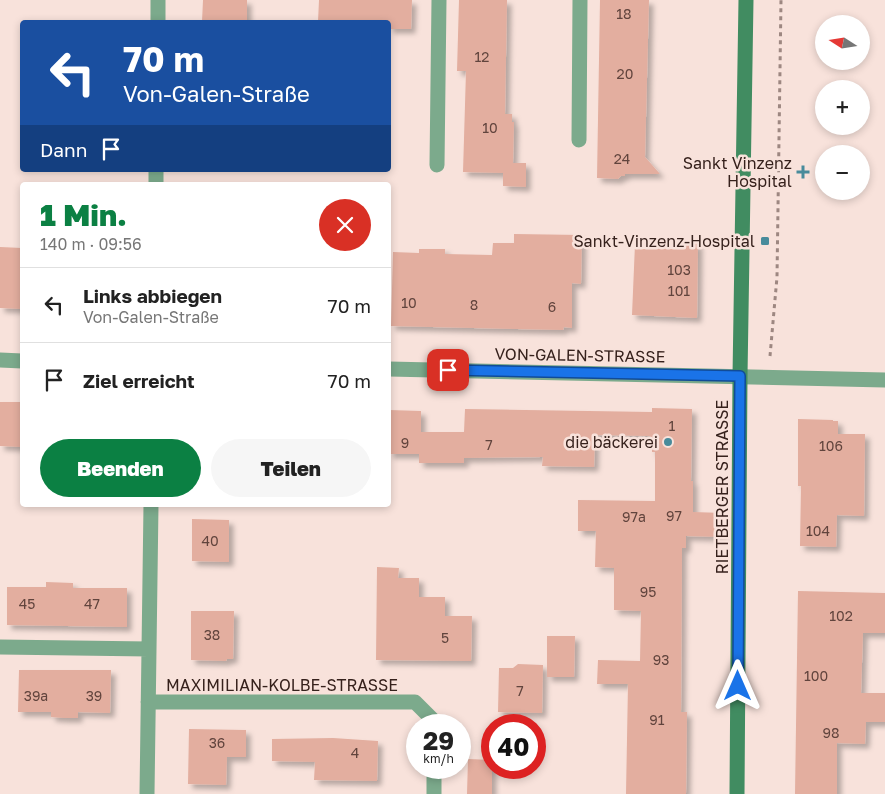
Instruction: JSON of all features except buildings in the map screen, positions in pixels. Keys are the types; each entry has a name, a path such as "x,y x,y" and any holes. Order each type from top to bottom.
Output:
{"street":[{"path":"158,0 158,20"},
{"path":"436,165 439,0"},
{"path":"579,140 580,0"},
{"name":"RIETBERGER STRASSE","path":"737,794 740,376 746,0"},
{"path":"0,360 20,361"},
{"name":"VON-GALEN-STRASSE","path":"391,368 885,380"},
{"path":"147,794 151,507"},
{"path":"0,647 149,649"},
{"name":"MAXIMILIAN-KOLBE-STRASSE","path":"148,702 415,702 427,714"},
{"path":"434,779 434,794"}],"path":[{"path":"768,376 777,276 780,0"}],"place":[{"name":"Sankt Vinzenz Hospital","path":"803,172"},
{"name":"Sankt-Vinzenz-Hospital","path":"765,241"},
{"name":"die bäckerei","path":"668,442"}],"route":[{"path":"448,370 740,376 738,686"}]}
